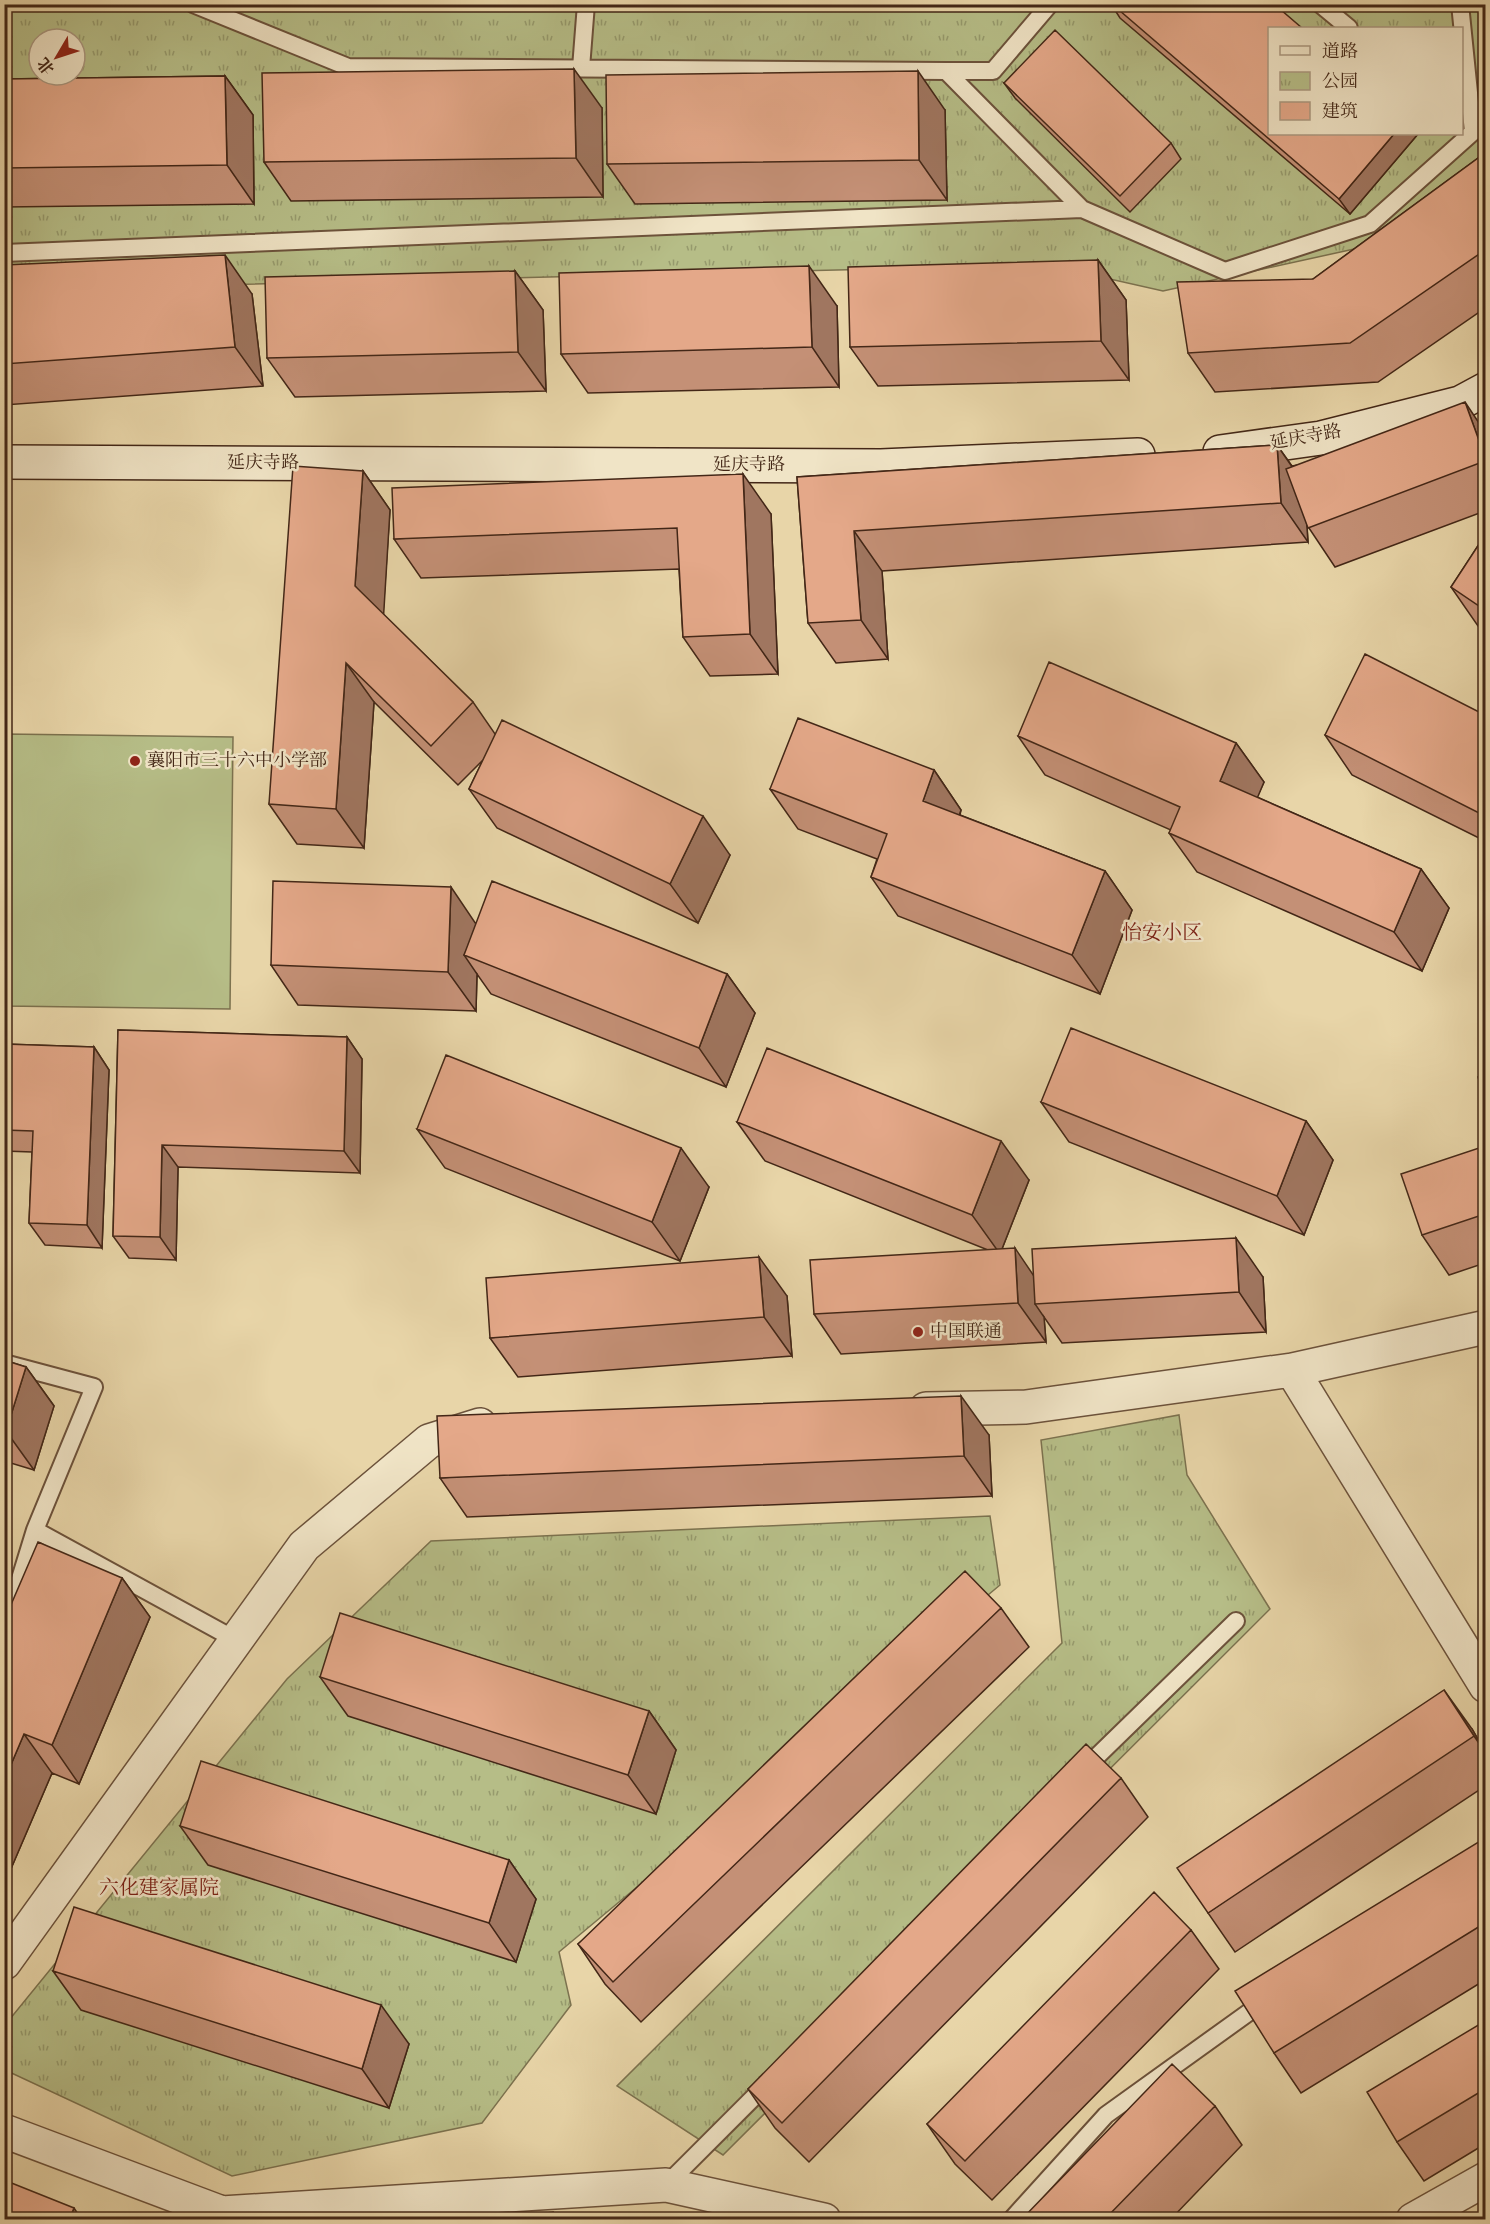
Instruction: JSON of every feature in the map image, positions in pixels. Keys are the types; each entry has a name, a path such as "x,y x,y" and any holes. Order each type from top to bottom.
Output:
{"street":[{"name":"延庆寺路","path":"4,462 881,466 1180,454 1216,452 1321,438 1460,403 1485,389"},
{"path":"894,1410 1026,1407 1292,1370 1485,1327"},
{"path":"1292,1370 1485,1686"},
{"path":"4,1963 304,1546 429,1441 499,1419 511,1419"},
{"path":"4,2132 224,2216 666,2185 824,2220"},
{"path":"1413,2220 1485,2179"}],"lane":[{"path":"194,4 348,67 946,71 993,71 1050,4"},
{"path":"581,68 586,4"},
{"path":"1320,4 1348,27"},
{"path":"1460,4 1461,27"},
{"path":"1463,57 1467,128"},
{"path":"946,71 1082,208 1225,271 1371,224 1460,135"},
{"path":"4,253 1082,208"},
{"path":"4,1363 94,1387 35,1530 4,1631"},
{"path":"35,1530 236,1640"},
{"path":"1075,1778 1236,1621"},
{"path":"1011,2220 1106,2115 1176,2062 1282,1988"},
{"path":"666,2185 782,2068"}],"green space":[{"path":"4,5 1485,5 1485,170 1386,242 1163,291 1048,265 5,290"},
{"path":"5,734 233,737 230,1009 5,1006"},
{"path":"1179,1415 1187,1475 1270,1609 723,2155 617,2086 1062,1643 1041,1440"},
{"path":"990,1516 1000,1585 559,1952 571,2005 482,2123 232,2176 5,2070 5,2025 287,1679 431,1541"}],"building":[{"path":"1112,4 1274,4 1301,27 1268,27 1268,135 1393,135 1339,199"},
{"path":"1055,30 1171,143 1120,196 1004,83"},
{"path":"574,69 576,158 264,162 262,73"},
{"path":"918,71 919,160 607,164 606,75"},
{"path":"225,76 227,165 4,168 4,79 27,79 27,87 87,87 87,78"},
{"path":"1485,153 1485,250 1350,343 1188,353 1177,282 1313,279"},
{"path":"225,255 235,347 4,364 4,265"},
{"path":"1098,260 1101,341 850,347 848,267"},
{"path":"809,266 812,347 561,354 559,273"},
{"path":"515,271 518,352 267,358 265,277"},
{"path":"1465,402 1485,461 1308,528 1286,469"},
{"path":"1277,445 1281,503 854,531 861,620 808,623 797,477"},
{"path":"293,466 363,471 355,586 473,702 431,746 346,663 336,809 269,804"},
{"path":"743,474 750,634 683,637 677,528 394,539 392,488"},
{"path":"1485,535 1485,610 1451,587"},
{"path":"1365,654 1485,715 1485,816 1325,735"},
{"path":"1049,662 1236,743 1220,781 1421,869 1394,932 1169,833 1180,807 1018,736"},
{"path":"798,718 934,770 923,801 1105,871 1072,955 871,877 887,834 770,789"},
{"path":"502,720 703,816 670,884 469,789"},
{"path":"273,881 451,887 448,972 271,965"},
{"path":"492,881 727,974 699,1048 464,955"},
{"path":"1071,1028 1306,1121 1277,1196 1041,1102"},
{"path":"118,1030 347,1037 344,1151 162,1145 160,1237 113,1236"},
{"path":"4,1044 94,1047 87,1225 29,1223 33,1131 4,1130"},
{"path":"767,1048 1001,1141 972,1215 737,1122"},
{"path":"446,1055 681,1148 652,1222 417,1129"},
{"path":"1485,1074 1485,1100 1478,1077"},
{"path":"1485,1146 1485,1214 1422,1235 1401,1174"},
{"path":"1236,1238 1239,1292 1035,1304 1032,1249"},
{"path":"1015,1248 1018,1303 814,1314 810,1260"},
{"path":"759,1257 764,1317 490,1338 486,1278"},
{"path":"4,1360 26,1367 6,1431 4,1430"},
{"path":"961,1396 964,1456 440,1478 437,1416"},
{"path":"38,1542 122,1578 52,1745 24,1734 4,1781 4,1621"},
{"path":"965,1571 1001,1608 613,1982 578,1944"},
{"path":"340,1613 649,1711 628,1775 320,1677"},
{"path":"1444,1690 1474,1736 1208,1913 1177,1868"},
{"path":"1086,1744 1121,1778 782,2123 748,2089"},
{"path":"201,1761 509,1860 489,1923 180,1826"},
{"path":"1485,1838 1485,1923 1274,2053 1235,1991"},
{"path":"1154,1892 1191,1930 965,2161 927,2124"},
{"path":"74,1907 381,2005 362,2069 53,1971"},
{"path":"1485,2021 1485,2089 1397,2142 1367,2092"},
{"path":"1172,2064 1215,2106 1104,2220 1021,2220"},
{"path":"4,2180 74,2208 69,2220 4,2220"},
{"path":"553,2212 554,2220 495,2220"}],"place":[{"name":"襄阳市三十六中小学部","path":"135,761"},
{"name":"中国联通","path":"918,1332"}],"district":[{"name":"怡安小区","path":"1162,933"},
{"name":"六化建家属院","path":"159,1888"}]}
